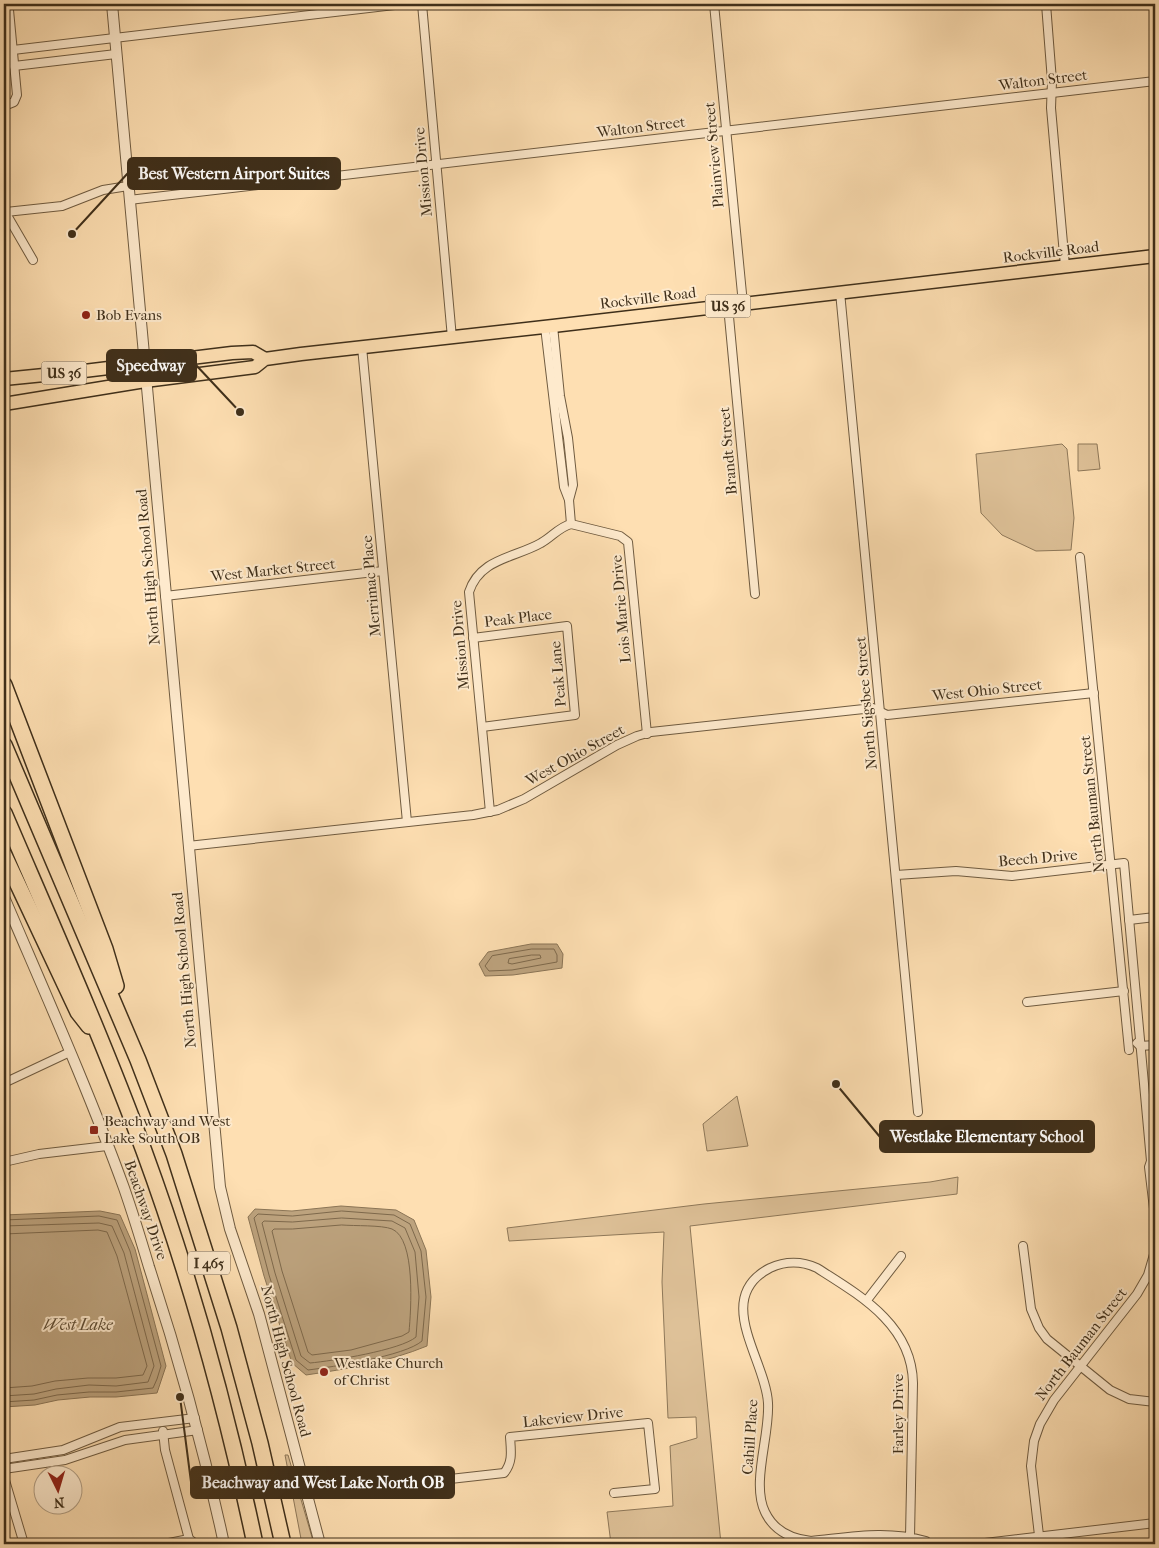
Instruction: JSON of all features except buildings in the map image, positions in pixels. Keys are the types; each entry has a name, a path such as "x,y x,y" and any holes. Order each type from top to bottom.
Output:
{"highway":[{"path":"4,685 105,949 138,1060"},
{"name":"I 465","path":"4,745 138,1060 174,1154 229,1328 266,1470 282,1544"},
{"name":"I 465","path":"4,813 103,1045 154,1180 190,1293 227,1424 254,1544"},
{"path":"4,854 78,1012 103,1045"},
{"path":"266,1470 288,1544"}],"main road":[{"name":"Rockville Road","path":"4,404 145,381 255,367 265,359 1155,256"},
{"name":"Rockville Road","path":"4,379 254,352 265,359"}],"street":[{"name":"North High School Road","path":"112,4 145,381 222,1197 230,1229 258,1308 320,1544"},
{"path":"13,50 404,4"},
{"name":"Mission Drive","path":"422,4 452,338"},
{"name":"Plainview Street","path":"714,4 743,304"},
{"path":"1046,4 1050,47 1051,108 1065,266"},
{"path":"4,10 9,10 16,96 12,104 4,106"},
{"path":"14,66 116,54"},
{"name":"Walton Street","path":"129,200 1155,81"},
{"path":"33,260 5,210 62,206 103,190 128,186"},
{"name":"North Sigsbee Street","path":"840,292 918,1112"},
{"name":"Brandt Street","path":"728,306 755,594"},
{"path":"549,327 568,438 573,486 569,500 571,524"},
{"name":"Merrimac Place","path":"362,347 407,822"},
{"name":"Mission Drive","path":"490,812 469,592 473,581 479,573 490,564 533,547 571,524"},
{"name":"Lois Marie Drive","path":"571,524 620,536 628,542 647,734"},
{"name":"North Bauman Street","path":"1080,557 1129,1050"},
{"name":"West Market Street","path":"165,596 383,572"},
{"name":"Peak Place","path":"474,638 567,626"},
{"name":"Peak Lane","path":"482,726 575,715 567,626"},
{"name":"West Ohio Street","path":"188,846 490,812 524,799 617,745 658,731 873,708 887,715 1094,693"},
{"name":"North Bauman Street","path":"1124,863 1155,1217"},
{"name":"Beech Drive","path":"896,875 956,871 1012,876 1124,863"},
{"name":"Beachway Drive","path":"4,897 70,1052 124,1188 172,1336 195,1418 224,1544"},
{"path":"1129,920 1155,917"},
{"path":"1027,1002 1124,991"},
{"path":"1128,1035 1140,1046 1155,1044"},
{"path":"4,1083 70,1052"},
{"path":"4,1162 39,1154 107,1146"},
{"path":"1023,1246 1030,1306 1034,1319 1047,1339 1116,1394 1136,1401 1155,1402"},
{"name":"North Bauman Street","path":"1040,1540 1032,1472 1034,1440 1040,1424 1048,1408 1152,1274 1155,1251"},
{"path":"867,1300 901,1256"},
{"name":"Cahill Place","path":"867,1300 817,1268 798,1262 785,1263 768,1269 748,1289 743,1306 744,1326 764,1382 768,1403 760,1497 766,1513 776,1527 788,1535 801,1540 811,1541 885,1534 910,1540 926,1541"},
{"name":"Farley Drive","path":"867,1300 897,1332 912,1366 910,1540"},
{"path":"4,1459 63,1450 115,1429 195,1418"},
{"path":"163,1422 165,1450 189,1539 196,1544"},
{"name":"Lakeview Drive","path":"306,1495 504,1473 510,1466 510,1437 648,1424 655,1489 614,1493"},
{"path":"4,1469 66,1460 125,1440 198,1430"},
{"path":"4,1476 24,1544"},
{"path":"985,1543 1040,1540 1155,1523"},
{"path":"164,1544 189,1539"}],"shaded area":[{"path":"1062,444 1067,449 1074,518 1071,550 1036,551 1002,535 981,513 976,454"},
{"path":"1078,444 1097,444 1100,469 1078,471"},
{"path":"737,1096 748,1146 707,1151 703,1124"},
{"path":"958,1177 957,1194 690,1226 721,1544 611,1544 607,1512 673,1506 670,1446 697,1438 696,1417 668,1418 662,1282 664,1232 509,1241 507,1228 704,1204 930,1182"},
{"path":"285,1455 288,1455 314,1544 302,1544"}],"water":[{"path":"531,944 557,944 563,954 562,968 513,975 485,976 479,964 488,952"},
{"path":"341,1206 396,1210 414,1220 426,1250 431,1297 427,1346 382,1361 306,1375 292,1363 264,1276 248,1217 255,1209 292,1211"},
{"name":"West Lake","path":"100,1211 120,1215 135,1249 166,1366 157,1393 116,1397 90,1397 58,1400 35,1405 4,1407 4,1215"}],"place":[{"name":"Best Western Airport Suites","path":"72,234"},
{"name":"Bob Evans","path":"86,315"},
{"name":"Speedway","path":"240,412"},
{"name":"Westlake Elementary School","path":"836,1084"},
{"name":"Beachway and West Lake South OB","path":"94,1130"},
{"name":"Westlake Church of Christ","path":"324,1372"},
{"name":"Beachway and West Lake North OB","path":"180,1397"}]}
